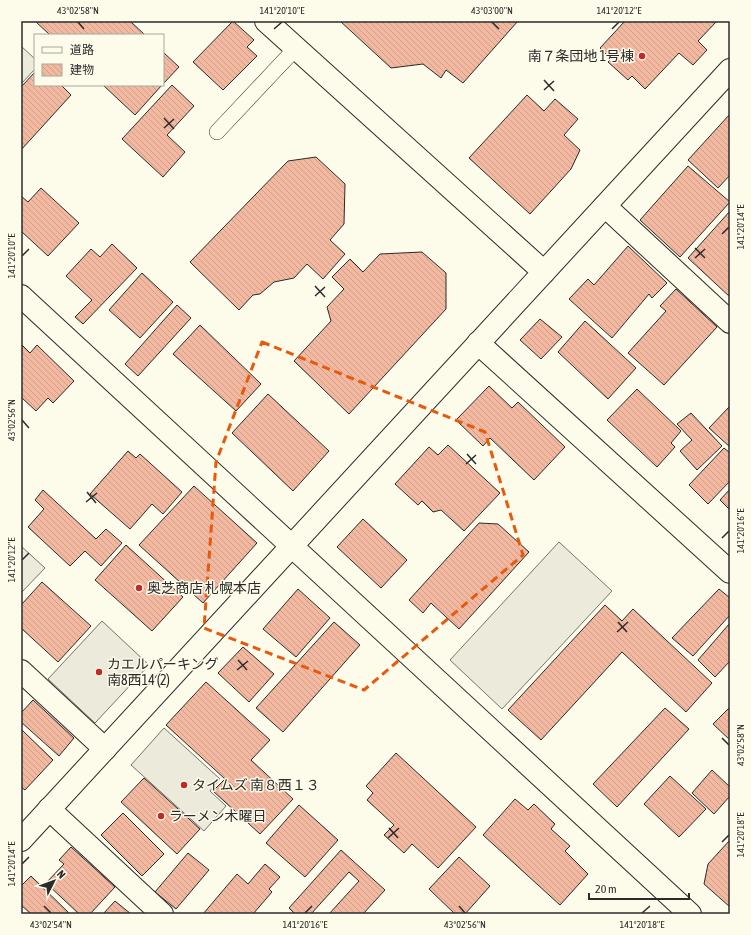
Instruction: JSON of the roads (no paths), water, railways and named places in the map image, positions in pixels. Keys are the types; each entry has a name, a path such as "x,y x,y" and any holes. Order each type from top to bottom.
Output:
{"street":[{"path":"266,21 544,272"},
{"path":"21,840 730,70"},
{"path":"605,206 730,322"},
{"path":"21,296 690,914"},
{"path":"478,343 730,572"},
{"path":"21,671 105,749"},
{"path":"49,809 162,914"}],"lane":[{"path":"217,132 296,48"}],"place":[{"name":"南７条団地 1号棟","path":"642,56"},
{"name":"奥芝商店 札幌本店","path":"139,588"},
{"name":"カエルパーキング 南8西14 (2)","path":"99,672"},
{"name":"タイムズ 南８西１３","path":"184,785"},
{"name":"ラーメン木曜日","path":"161,816"}]}
